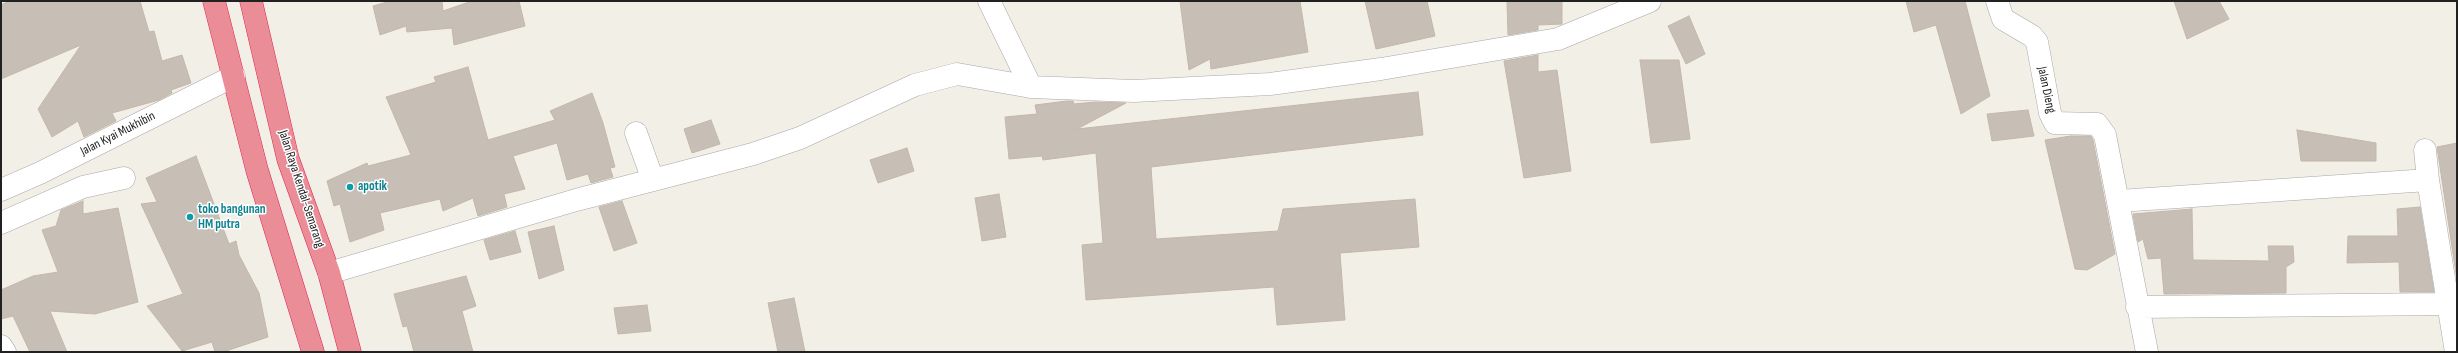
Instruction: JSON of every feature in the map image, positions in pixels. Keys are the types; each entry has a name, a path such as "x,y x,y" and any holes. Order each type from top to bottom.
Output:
{"highway":[{"path":"214,1 257,170 314,352"},
{"name":"Jalan Raya Kendal-Semarang","path":"251,1 288,159 329,273 350,352"}],"street":[{"path":"989,1 1031,87"},
{"path":"329,273 576,200 753,154 800,138 916,85 957,74 1031,87 1134,91 1270,84 1381,69 1558,39 1650,1"},
{"name":"Jalan Dieng","path":"1997,1 2003,19 2032,36 2037,42 2050,113 2056,123 2097,124 2103,130 2119,201"},
{"name":"Jalan Kyai Mukhibin","path":"1,190 40,173 234,76"},
{"path":"636,133 653,180"},
{"path":"2425,150 2428,180 2447,304 2456,352"},
{"path":"1,223 83,187 124,178"},
{"path":"2147,352 2137,307 2119,201 2428,180"},
{"path":"2137,307 2447,304"},
{"path":"1,346 5,352"}],"building":[{"path":"9,1 140,1 149,32 154,31 162,61 182,55 191,83 171,90 172,93 159,100 112,113 116,121 84,137 78,121 52,137 38,109 81,45 1,79 1,5"},
{"path":"391,1 442,1 443,11 472,1 519,1 525,26 454,45 452,28 407,32 406,26 380,35 373,6"},
{"path":"1180,1 1300,1 1308,52 1211,69 1210,59 1189,70"},
{"path":"1365,1 1427,1 1435,36 1376,49"},
{"path":"1507,1 1562,1 1562,24 1538,25 1538,30 1508,35"},
{"path":"1906,1 1965,1 1990,96 1961,114 1936,25 1914,32"},
{"path":"2174,1 2219,1 2229,19 2187,39"},
{"path":"1689,16 1705,54 1686,64 1668,26"},
{"path":"1538,55 1538,72 1557,70 1571,171 1524,178 1504,61"},
{"path":"1640,60 1679,60 1690,139 1651,143"},
{"path":"468,67 488,140 555,120 550,111 592,93 603,123 615,167 610,168 613,177 591,183 588,174 567,180 557,143 513,156 525,189 504,194 507,207 478,216 473,198 443,211 440,199 380,213 384,230 350,242 340,204 334,206 327,181 367,163 368,166 411,155 386,97 436,82 434,77"},
{"path":"1418,92 1423,135 1151,167 1156,239 1278,231 1283,209 1415,199 1419,247 1340,253 1345,320 1277,325 1274,287 1086,300 1082,245 1103,243 1096,153 1043,160 1042,156 1009,159 1005,117 1037,114 1035,105 1067,101 1073,101 1074,104 1095,102 1126,103 1077,129"},
{"path":"2028,110 2034,136 1992,141 1987,114"},
{"path":"711,120 720,144 692,153 684,129"},
{"path":"2297,130 2376,143 2376,161 2301,161"},
{"path":"2071,136 2091,136 2093,140 2115,254 2087,270 2075,269 2045,140"},
{"path":"2457,143 2457,280 2437,147"},
{"path":"907,148 914,171 878,183 870,160"},
{"path":"196,156 229,244 236,241 239,255 259,293 268,337 223,352 215,352 212,342 182,351 147,306 183,294 141,204 157,202 146,178"},
{"path":"999,194 1006,237 982,241 975,198"},
{"path":"83,201 83,214 118,208 138,302 95,314 50,311 67,352 30,352 13,316 1,319 1,290 33,276 58,272 42,230 56,226 61,210"},
{"path":"622,201 637,243 614,251 599,207"},
{"path":"2420,207 2434,292 2400,292 2399,262 2347,263 2348,236 2398,236 2397,209"},
{"path":"2192,209 2193,260 2269,261 2268,246 2293,246 2294,262 2286,267 2286,293 2164,294 2161,258 2148,259 2143,239 2138,242 2133,214"},
{"path":"554,226 564,270 539,279 528,232"},
{"path":"515,231 521,252 490,260 484,240"},
{"path":"466,276 476,306 462,311 473,352 414,352 407,326 403,327 394,294"},
{"path":"794,298 805,352 778,352 768,303"},
{"path":"647,305 651,331 618,334 614,308"}],"place":[{"name":"apotik","path":"350,187"},
{"name":"toko bangunan HM putra","path":"190,217"}]}
